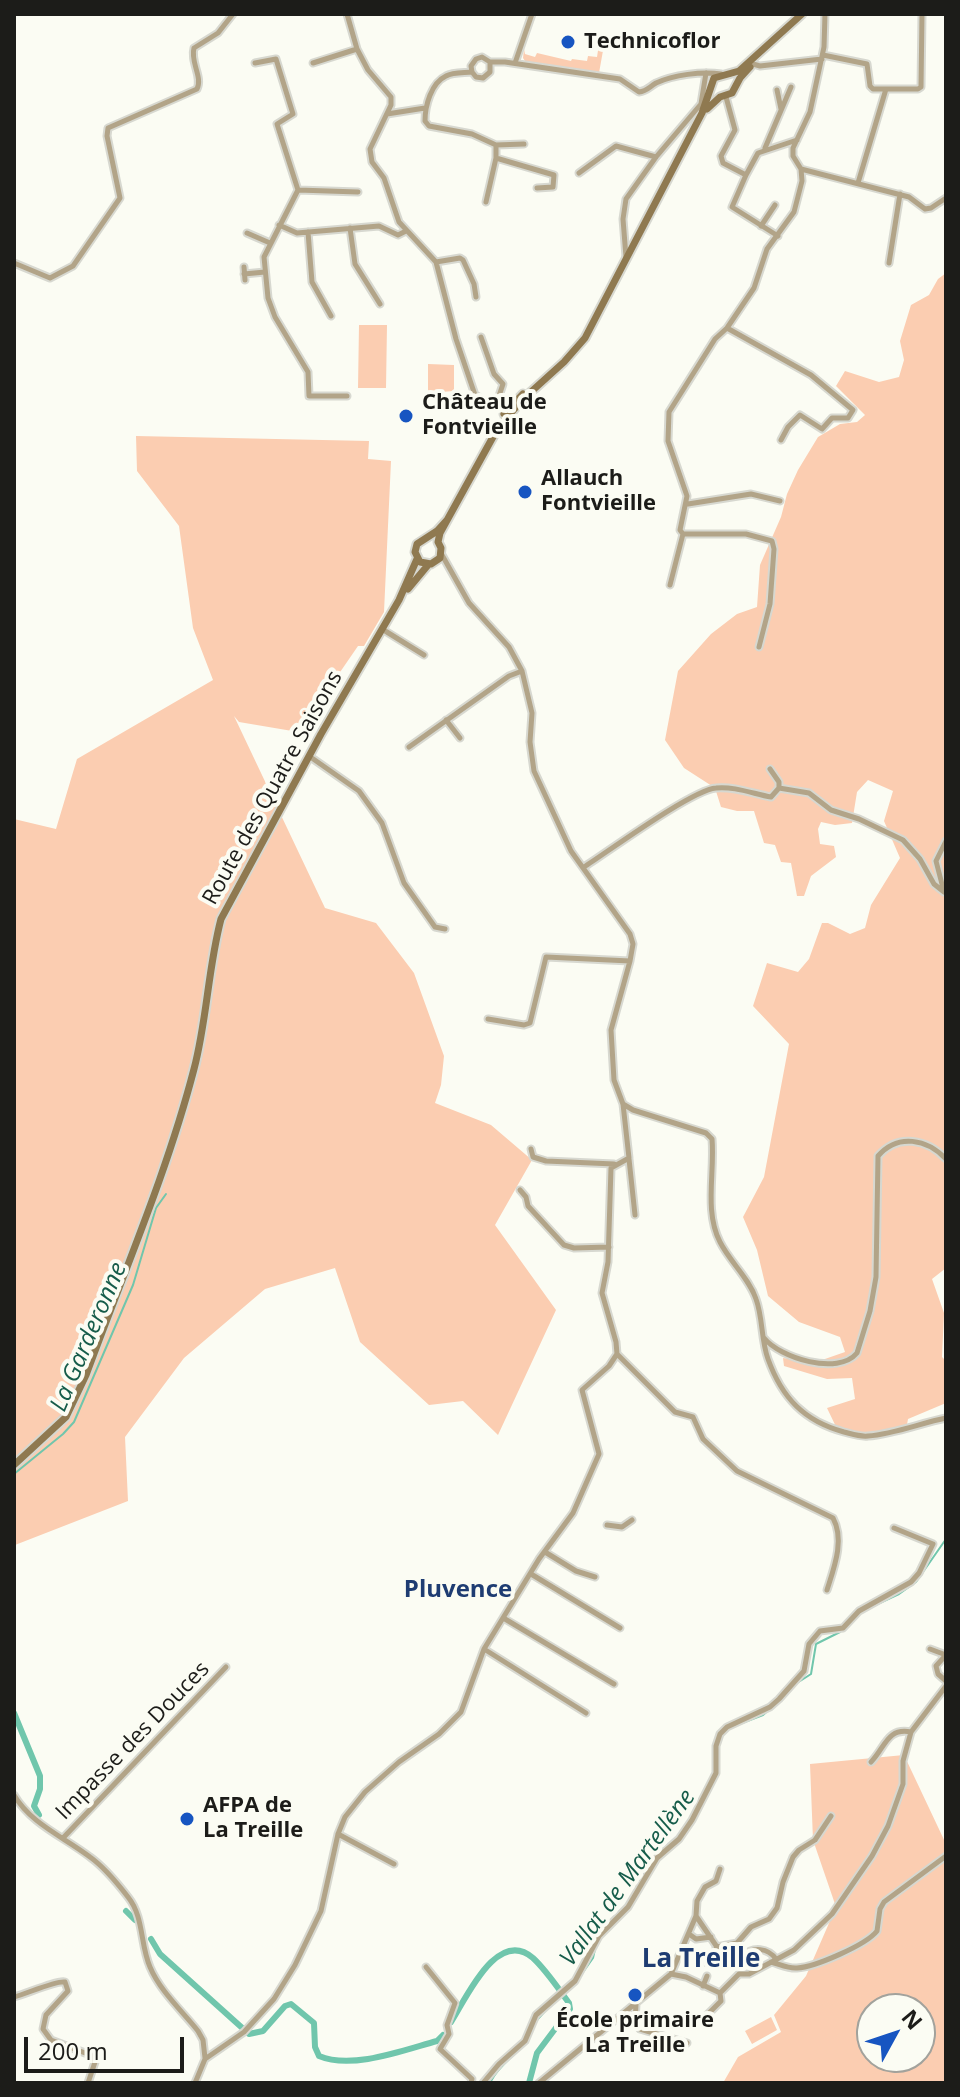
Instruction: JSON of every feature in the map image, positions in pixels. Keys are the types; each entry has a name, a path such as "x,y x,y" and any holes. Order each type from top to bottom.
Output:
{"main road":[{"path":"755,63 791,33 804,14"},
{"path":"723,97 712,85 725,74 739,71 804,14"},
{"name":"Route des Quatre Saisons","path":"702,113 732,93 755,63"},
{"path":"725,74 735,87"},
{"name":"Route des Quatre Saisons","path":"438,542 447,520 509,411 585,338 702,113 712,85"},
{"name":"Route des Quatre Saisons","path":"14,1465 59,1426 73,1406 83,1381 156,1187 195,1066 214,944 221,919 309,756 399,600 417,559 417,544 447,520"},
{"path":"427,538 438,542 441,554"},
{"name":"Route des Quatre Saisons","path":"399,600 441,554"},
{"path":"417,559 431,564"}],"street":[{"path":"14,263 50,278 73,266 120,198 108,128 197,89 200,82 192,53 194,48 218,33 233,14"},
{"path":"347,14 357,49 368,70 391,97 391,105 369,156 384,178 399,222 436,262 473,391 479,398 497,402 509,411"},
{"path":"515,63 532,14"},
{"path":"670,585 688,504 684,482 668,441 669,412 715,339 727,328 754,288 767,249 794,212 802,181 801,169 793,156 810,112 822,57 825,14"},
{"path":"755,63 760,66 822,57 867,64 873,89 921,87 922,14"},
{"path":"313,63 357,49"},
{"path":"490,62 490,72 486,77 476,77 472,72 471,66 482,57 490,62 620,79 639,92 660,82 706,73 725,74"},
{"path":"255,63 276,59 293,114 277,124 298,190 264,257 268,298 308,372 309,396 347,396"},
{"path":"472,72 442,79 425,108 425,121 429,126 472,134 496,145 524,144"},
{"path":"706,73 712,85"},
{"path":"627,260 623,219 626,199 656,157 701,104 706,73"},
{"path":"765,149 791,87"},
{"path":"858,183 886,89"},
{"path":"777,90 781,110"},
{"path":"723,97 735,130 721,160 746,175"},
{"path":"387,114 425,108"},
{"path":"778,236 732,207 758,153 797,140"},
{"path":"486,202 496,145"},
{"path":"579,173 616,146 656,157"},
{"path":"496,158 554,175 553,187 537,188"},
{"path":"801,169 900,194 915,200 925,209 946,198"},
{"path":"298,190 358,192"},
{"path":"889,263 900,194"},
{"path":"761,226 775,205"},
{"path":"279,225 297,233 379,226 398,235 406,231"},
{"path":"350,228 355,264 380,304"},
{"path":"308,232 312,282 331,316"},
{"path":"247,233 270,243"},
{"path":"436,262 463,260 474,284 476,297"},
{"path":"244,274 265,272"},
{"path":"727,328 811,375 853,410 845,419 832,418 822,429 800,415 781,440"},
{"path":"481,337 494,374 503,384 497,402"},
{"path":"688,504 751,494 780,501"},
{"path":"683,534 746,534 772,541 770,604 759,647"},
{"path":"441,554 469,603 506,642 522,671 532,713 530,742 534,771 567,845 630,934 633,944 611,1030 614,1080 623,1104 635,1215"},
{"path":"431,564 447,565"},
{"path":"381,629 424,655"},
{"path":"409,747 509,676 522,671"},
{"path":"446,720 460,738"},
{"path":"309,756 359,791 382,823 404,883 435,927 445,929"},
{"path":"584,867 688,799 709,789 720,787 771,797 779,788 779,782 770,769"},
{"path":"779,788 809,793 831,810 859,819 903,840 934,884 945,894"},
{"path":"945,894 936,861 946,841"},
{"path":"488,1019 524,1025 530,1023 546,957 630,961"},
{"path":"623,1104 706,1133 712,1139 711,1187 715,1231 755,1295 762,1336 773,1372 788,1396 810,1419 860,1436 946,1418"},
{"path":"762,1336 774,1349 796,1359 831,1363 852,1359 857,1353 870,1311 876,1277 878,1156 885,1148 916,1140 929,1145 946,1159"},
{"path":"531,1149 533,1157 546,1161 615,1164"},
{"path":"205,2059 245,2030 274,1999 307,1943 321,1911 338,1834 345,1817 365,1792 399,1762 439,1734 461,1712 484,1649 573,1513 598,1459 582,1390 609,1366 617,1354 602,1293 609,1247 611,1168 629,1158"},
{"path":"520,1190 528,1206 564,1245 574,1248 609,1247"},
{"path":"617,1354 675,1412 693,1417 703,1439 737,1471 833,1518 837,1527 836,1561 827,1590"},
{"path":"607,1525 622,1527 632,1520"},
{"path":"483,2083 525,2041 536,2015 575,1981 599,1936 628,1907 657,1858 679,1839 692,1820 716,1773 716,1746 720,1734 727,1727 770,1707 779,1699 804,1671 809,1644 820,1631 843,1628 859,1611 901,1589 919,1573 933,1544 894,1528"},
{"path":"545,1552 576,1571 595,1577"},
{"path":"531,1574 620,1628"},
{"path":"505,1619 614,1684"},
{"path":"484,1649 586,1713"},
{"path":"720,1993 739,1974 749,1974 808,1939 832,1914 877,1846 903,1784 903,1761 911,1732 946,1684 936,1666 946,1655 930,1649"},
{"name":"Impasse des Douces","path":"63,1838 226,1667"},
{"path":"871,1762 895,1732 911,1732"},
{"path":"14,1795 30,1816 94,1859 137,1910 150,1968 203,2040 205,2059 195,2083"},
{"path":"697,1959 708,1963 717,1947 737,1943 751,1927 769,1919 779,1902 793,1857 815,1840 831,1816"},
{"path":"338,1834 394,1864"},
{"path":"743,1956 758,1949 769,1952 773,1960 800,1968 830,1960 853,1945 865,1942 877,1931 884,1902 946,1856"},
{"path":"539,2083 671,1974 696,1916 697,1901 705,1887 716,1881 720,1869"},
{"path":"696,1916 717,1947"},
{"path":"689,1934 696,1939 711,1937"},
{"path":"426,1967 455,2003 447,2037 440,2049 464,2070 472,2079 471,2083"},
{"path":"671,1974 686,1977 720,1993"},
{"path":"703,1986 707,1976"},
{"path":"14,1997 39,1991 56,1981 65,1982 68,1991 46,2015 43,2029 51,2040 93,2056 95,2062 88,2083"},
{"path":"707,2015 721,2001 720,1993"},
{"path":"636,2004 635,2023 640,2029 687,2043"}],"shaded area":[{"path":"599,44 604,45 599,73 525,61 523,58 524,49 525,54 535,57 537,53 571,61 587,61 588,56 597,57"},
{"path":"946,273 946,1268 932,1279 944,1313 942,1357 946,1361 946,1403 908,1419 906,1430 881,1436 839,1433 827,1408 855,1399 852,1378 827,1379 784,1366 783,1358 824,1364 822,1360 845,1352 840,1337 799,1322 768,1296 757,1250 743,1217 764,1177 789,1044 753,1006 767,963 798,972 809,959 822,923 850,934 865,928 871,905 900,858 884,821 893,791 868,780 857,792 852,823 835,825 821,822 818,829 820,844 834,846 836,857 811,876 804,896 797,896 791,863 781,862 775,845 764,843 754,811 721,807 715,788 684,768 665,740 678,671 711,634 737,614 757,607 760,565 781,517 787,494 818,437 840,424 857,422 865,415 836,386 845,371 879,382 899,377 904,360 900,341 911,305 929,295 938,279"},
{"path":"359,325 387,325 386,388 358,388"},
{"path":"428,364 454,365 454,391 428,393"},
{"path":"136,436 369,441 368,459 391,461 384,612 364,646 358,646 325,694 310,734 239,722 234,716 325,908 376,923 414,973 444,1056 441,1085 435,1103 491,1125 532,1160 495,1225 556,1310 498,1435 463,1401 429,1405 360,1342 335,1268 265,1289 184,1358 125,1437 128,1501 15,1545 14,819 56,829 77,759 213,680 193,628 179,526 137,471"},
{"path":"904,1755 946,1844 946,2083 723,2083 738,2057 781,2032 774,2015 806,1976 836,1907 813,1840 810,1764"},
{"path":"771,2017 777,2030 752,2044 745,2031"}],"waterway":[{"name":"La Garderonne","path":"14,1474 74,1422 133,1285 156,1208 166,1194"},
{"name":"Vallat de Martellène","path":"869,1608 916,1582 946,1539"},
{"name":"Vallat de Martellène","path":"797,1683 811,1674 816,1644 840,1632"},
{"name":"Vallat de Martellène","path":"737,1725 763,1715 788,1693"},
{"path":"14,1713 40,1776 40,1789 34,1806 39,1815"},
{"name":"Vallat de Martellène","path":"715,1780 719,1767 719,1743"},
{"name":"Vallat de Martellène","path":"608,1931 630,1908 641,1890"},
{"path":"126,1911 135,1920"},
{"path":"151,1939 160,1954 249,2034 263,2031 285,2006 291,2004 314,2023 315,2047 319,2056 332,2060 378,2057 437,2041 443,2035"},
{"name":"Vallat de Martellène","path":"579,1978 593,1958 596,1945"},
{"path":"451,2022 474,1983 495,1959 507,1952 520,1951 533,1958 561,1991 570,2009 537,2053 529,2083"},
{"name":"Vallat de Martellène","path":"537,2020 546,2010"},
{"name":"Vallat de Martellène","path":"491,2081 524,2044 532,2029"}],"place":[{"name":"Technicoflor","path":"568,42"},
{"name":"Château de Fontvieille","path":"406,416"},
{"name":"Allauch Fontvieille","path":"525,492"},
{"name":"AFPA de La Treille","path":"187,1819"},
{"name":"École primaire La Treille","path":"635,1995"}],"district":[{"name":"Pluvence","path":"458,1590"},
{"name":"La Treille","path":"701,1960"}]}
